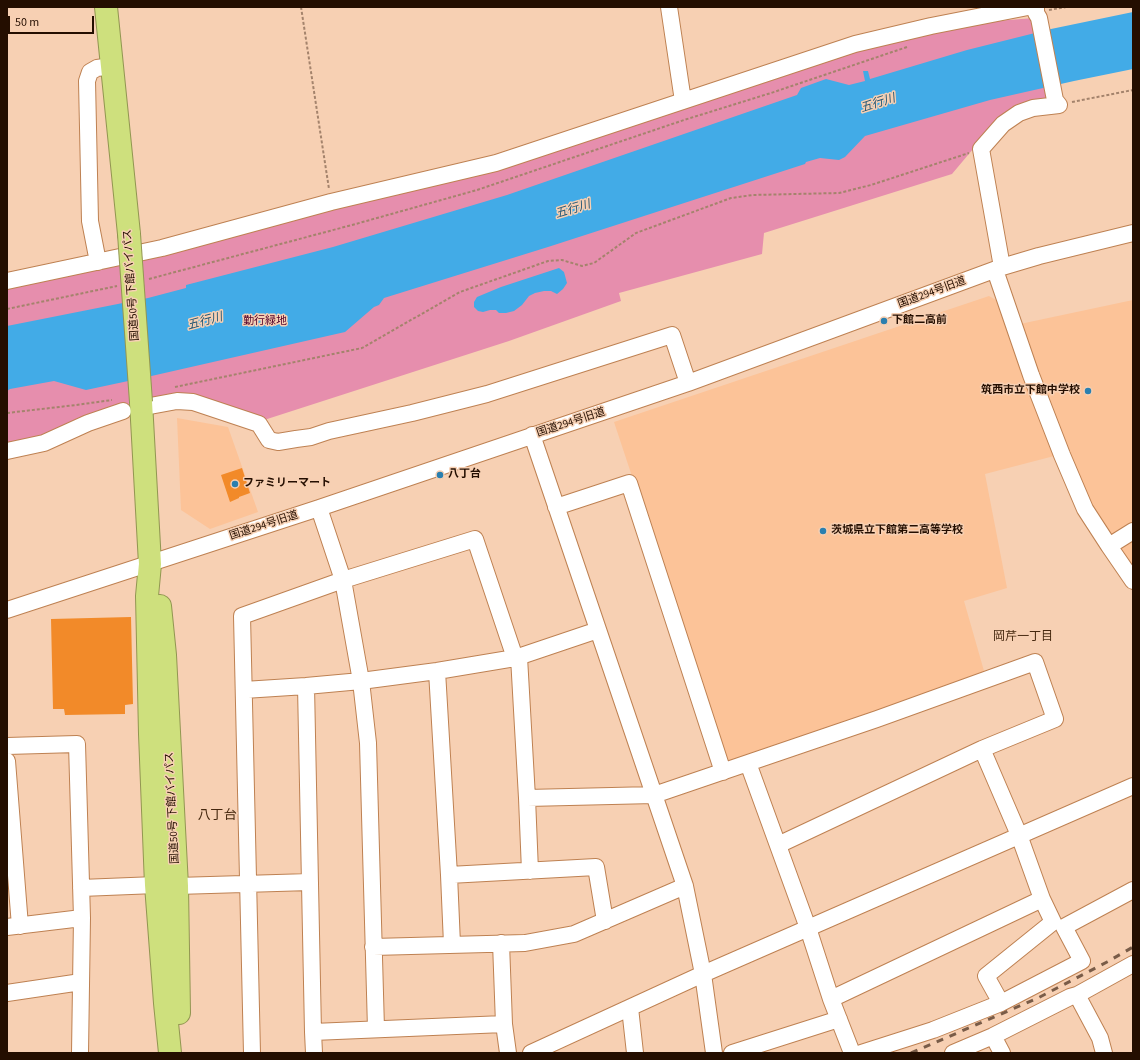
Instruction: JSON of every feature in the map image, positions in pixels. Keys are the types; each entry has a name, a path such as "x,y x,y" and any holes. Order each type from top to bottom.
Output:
{"highway":[{"name":"国道50号 下館バイパス","path":"106,7 129,234 132,405 150,564 159,592 165,654 167,885 172,1003 178,1053"},
{"name":"国道50号 下館バイパス","path":"170,1053 172,1003"},
{"path":"162,1053 172,1003"},
{"path":"172,1003 182,1053"}],"street":[{"path":"669,7 683,101"},
{"path":"7,281 162,248 331,202 496,163 855,44 931,26 1034,11 1057,103 1033,108 1019,113 1003,124 981,149 998,268 1031,375 1072,480 1085,509 1133,580"},
{"path":"98,262 90,221 87,81 90,72 97,68 112,66"},
{"name":"国道294号旧道","path":"7,610 319,508 688,383 998,268 1133,232"},
{"path":"7,451 44,443 132,405 177,401 193,402 260,424 269,440 278,442 311,437 329,431 412,413 487,394 672,335 688,383"},
{"path":"532,435 685,886 703,974 714,1053"},
{"path":"556,507 628,483 723,772"},
{"path":"319,508 343,580 361,681 368,743 376,1029"},
{"path":"1109,546 1133,531"},
{"path":"252,1053 242,616 343,580 475,539 517,658 527,798 530,871"},
{"path":"244,690 361,681 517,658 598,630"},
{"path":"527,798 654,795 877,719 1035,662 1054,719 982,749 778,845"},
{"path":"437,671 452,944"},
{"path":"306,686 314,1053"},
{"path":"7,746 77,744 82,918 80,1053"},
{"path":"861,1053 933,1030 1001,1003 1082,961 1042,899 1019,835 982,749"},
{"path":"7,761 13,927 82,918"},
{"path":"748,762 808,928 838,1019 852,1053"},
{"path":"530,1053 703,974 1133,786"},
{"path":"449,875 596,867 605,921"},
{"path":"81,888 310,882"},
{"path":"373,947 525,943 574,934 685,886"},
{"path":"1001,1003 986,976 1059,925 1133,890"},
{"path":"831,999 1042,899"},
{"path":"501,943 504,1024 508,1053"},
{"path":"953,1053 993,1036 1070,997 1077,995 1133,964"},
{"path":"7,993 81,982"},
{"path":"1077,995 1100,1038 1104,1053"},
{"path":"630,1008 635,1053"},
{"path":"732,1053 838,1019"},
{"path":"313,1032 504,1024"},
{"path":"993,1036 1002,1053"}],"path":[{"path":"301,7 331,202"},
{"path":"1057,103 1133,90"},
{"path":"169,388 362,348 460,292 548,261 562,260 582,266 594,263 636,233 731,198 753,195 839,193 871,185 981,149"},
{"path":"7,413 76,405 132,405"}],"shaded area":[{"name":"茨城県立下館第二高等学校","path":"989,296 1003,304 1058,455 985,474 1007,588 964,601 988,685 734,763 726,760 614,422"},
{"name":"筑西市立下館中学校","path":"1133,300 1133,574 1089,508 1020,324"},
{"path":"177,418 228,427 258,512 210,529 181,510"}],"green space":[{"name":"勤行緑地","path":"1034,18 1050,96 1047,101 973,149 952,174 764,233 762,254 619,293 621,301 509,341 261,421 195,396 117,406 41,439 7,446 7,288 163,254 888,42 996,21"}],"water":[{"name":"五行川","path":"1133,12 1133,69 990,100 865,136 845,157 839,160 820,158 806,162 805,164 548,247 384,298 379,305 374,307 345,332 86,390 54,381 10,389 7,391 7,326 148,298 186,288 186,285 333,247 507,195 797,95 801,88 826,79 849,85 865,81 863,71 868,71 870,79 967,50 1051,29"},
{"path":"559,268 564,272 567,283 557,294 551,291 535,293 529,296 522,305 514,311 506,313 499,313 496,310 483,312 478,311 474,307 474,302 477,297 501,287"}],"building":[{"name":"ファミリーマート","path":"242,468 250,493 230,502 221,475"},
{"path":"131,617 133,704 125,705 125,714 65,715 64,709 53,709 51,619"}],"railway":[{"path":"911,1053 1038,998 1133,947"}],"place":[{"name":"下館二高前","path":"884,321"},
{"name":"筑西市立下館中学校","path":"1088,391"},
{"name":"八丁台","path":"440,475"},
{"name":"ファミリーマート","path":"235,484"},
{"name":"茨城県立下館第二高等学校","path":"823,531"}],"district":[{"name":"岡芹一丁目","path":"1023,637"},
{"name":"八丁台","path":"217,816"}]}
